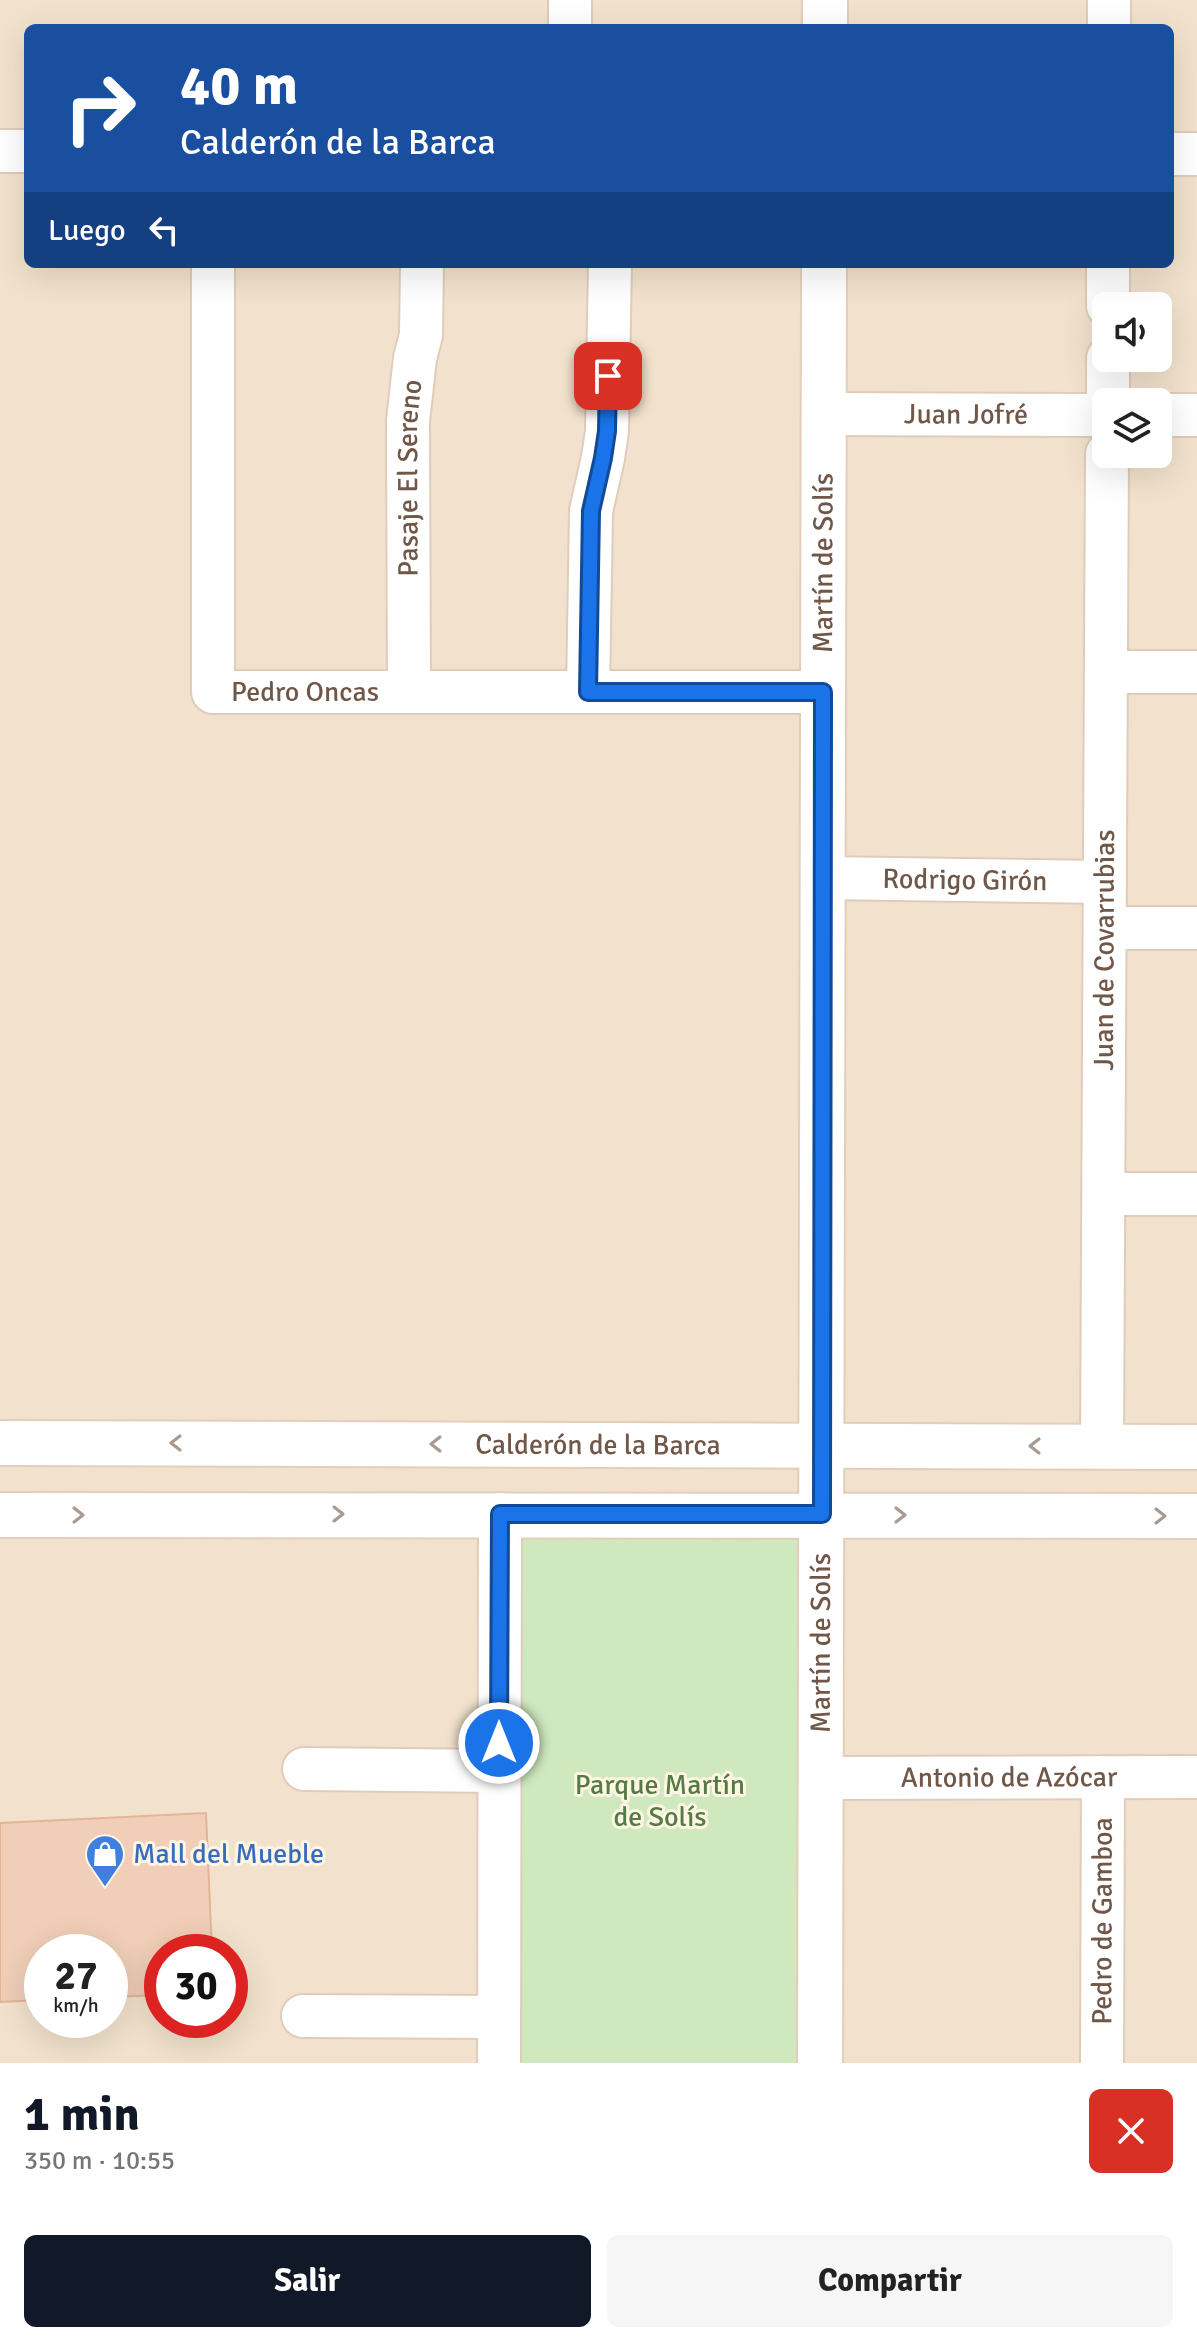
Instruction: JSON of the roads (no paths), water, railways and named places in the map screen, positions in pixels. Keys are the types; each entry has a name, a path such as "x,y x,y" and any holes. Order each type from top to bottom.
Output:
{"street":[{"path":"570,0 570,24"},
{"path":"825,0 825,24"},
{"path":"1109,0 1109,24"},
{"path":"0,151 24,151"},
{"path":"1174,154 1197,154"},
{"name":"Pedro Oncas","path":"213,268 213,692 823,692"},
{"name":"Pasaje El Sereno","path":"409,692 408,421 415,358 421,335 422,268"},
{"path":"588,692 591,511 607,431 610,268"},
{"name":"Martín de Solís","path":"820,2063 824,268"},
{"path":"1108,268 1108,292"},
{"name":"Juan Jofré","path":"824,414 1092,415"},
{"path":"1172,415 1197,415"},
{"name":"Juan de Covarrubias","path":"1102,1446 1107,468"},
{"path":"1106,672 1197,672"},
{"name":"Rodrigo Girón","path":"823,878 1105,882"},
{"path":"1105,928 1197,928"},
{"path":"1104,1194 1197,1194"},
{"name":"Calderón de la Barca","path":"0,1443 1197,1447"},
{"path":"499,2063 500,1514"},
{"path":"0,1515 1197,1516"},
{"path":"304,1769 499,1771"},
{"name":"Pedro de Gamboa","path":"1102,2063 1103,1777"},
{"name":"Antonio de Azócar","path":"821,1778 1197,1777"},
{"path":"303,2016 499,2017"}],"place":[{"name":"Mall del Mueble","path":"105,1888"}],"park label":[{"name":"Parque Martín de Solís","path":"660,1801"}]}
